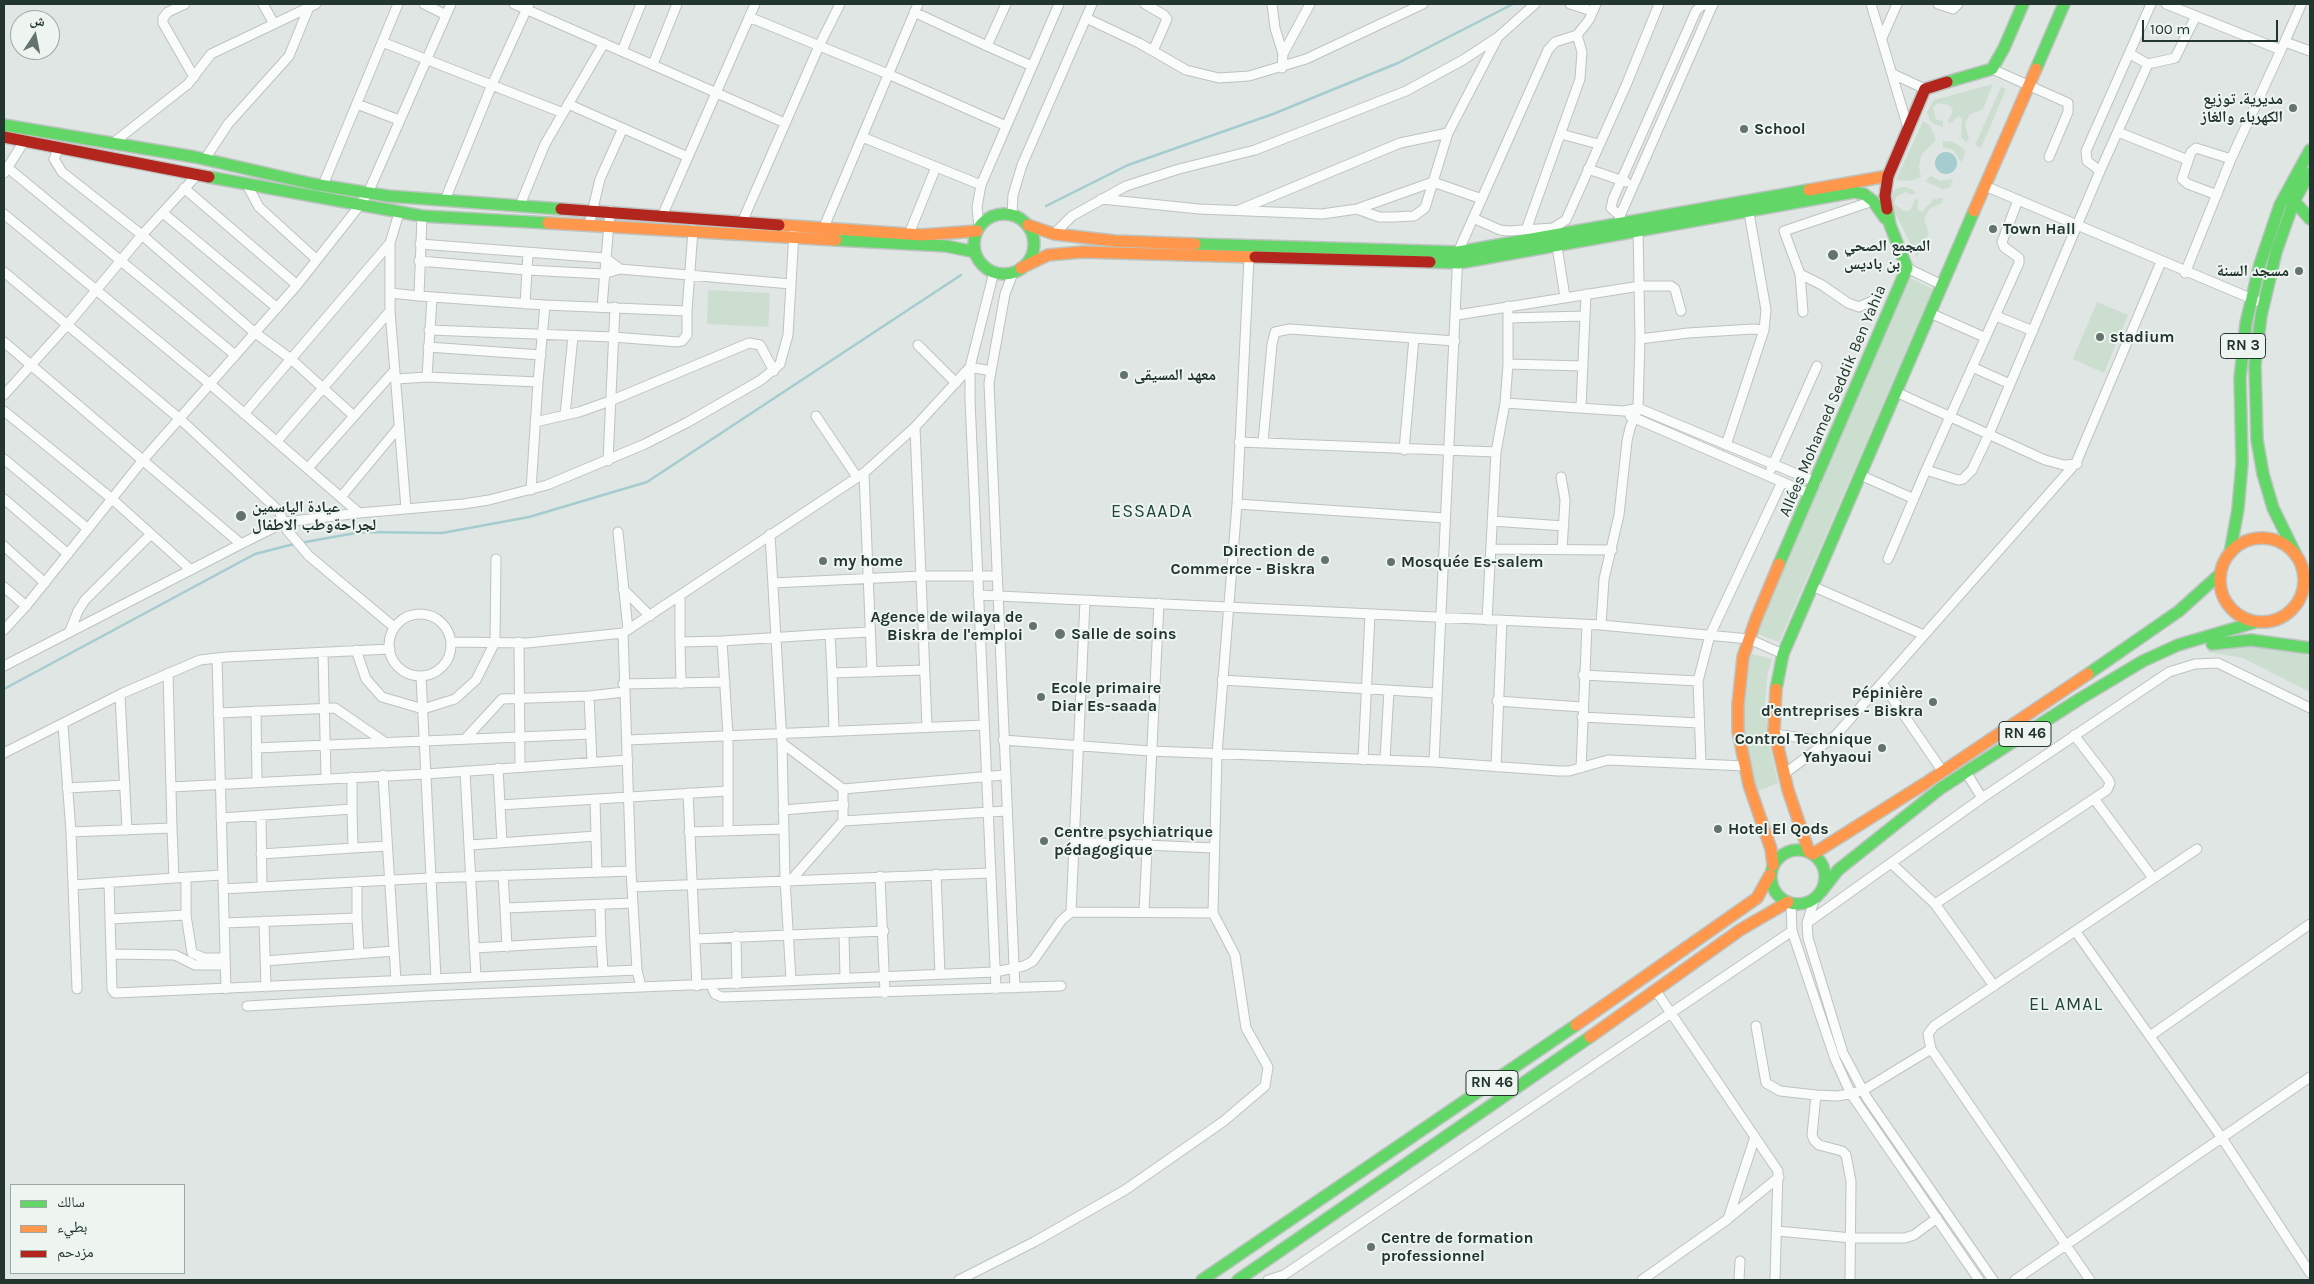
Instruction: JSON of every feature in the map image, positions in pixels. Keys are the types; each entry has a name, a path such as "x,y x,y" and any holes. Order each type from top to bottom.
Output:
{"street":[{"path":"185,4 168,12 163,18 163,22 194,77"},
{"path":"263,4 274,24"},
{"path":"424,4 446,14"},
{"path":"4,630 26,606 143,460 234,354 297,285 360,205 368,193 451,4"},
{"path":"514,4 528,6 604,43 786,123"},
{"path":"622,51 641,4"},
{"path":"653,64 678,4"},
{"path":"663,214 755,4"},
{"path":"743,220 819,46 840,4"},
{"path":"986,46 1006,4"},
{"path":"1059,4 981,185 977,207 978,229 974,244 975,252 985,268 994,272 1017,271 1048,255 1074,253 1249,258 1459,258 1556,246 1638,232 1747,200 1888,176"},
{"path":"1012,214 1013,195 1022,165 1092,4"},
{"path":"1144,4 1164,15 1167,19 1153,51"},
{"path":"1272,4 1275,28 1283,54 1282,68"},
{"path":"1283,54 1308,4"},
{"path":"1086,18 1153,51 1186,70 1219,78 1249,76 1282,68 1306,59 1423,4"},
{"path":"1054,234 1072,216 1126,186 1149,178 1255,150 1406,90 1464,60 1498,37 1535,4"},
{"path":"1434,762 1459,258 1482,199 1548,50 1555,42 1577,35 1594,7 1570,4"},
{"path":"1474,218 1500,230 1553,228 1566,220 1598,144 1627,83 1659,4"},
{"path":"1620,220 1613,212 1611,205 1696,11 1702,5 1713,4 1633,185 1620,220 1620,235"},
{"path":"1871,4 1908,128"},
{"path":"1882,38 1897,4"},
{"path":"1938,4 1953,9 1958,4"},
{"path":"1992,69 2004,48 2023,4"},
{"path":"1811,853 1784,774 1775,734 1775,695 1783,654 2064,4"},
{"path":"2100,171 2087,161 2086,151 2151,4"},
{"path":"2166,4 2283,46 2310,51"},
{"path":"2185,272 2216,195 2300,4 2310,9"},
{"path":"113,143 194,77 210,54 313,5"},
{"path":"205,159 228,124 289,56 313,5"},
{"path":"323,185 382,42 393,6"},
{"path":"445,200 491,87 528,6"},
{"path":"824,227 914,7 986,46 1032,66"},
{"path":"2130,54 2148,64 2175,58 2196,16"},
{"path":"749,17 888,74 1006,126"},
{"path":"1526,230 1582,71 1582,52 1577,35"},
{"path":"1357,210 1379,217 1414,216 1425,208 1448,133 1498,37"},
{"path":"382,42 491,87 563,113"},
{"path":"520,204 538,159 604,43"},
{"path":"1926,470 1958,480 1963,479 1972,470 1990,434 2100,171 2148,64"},
{"path":"1893,74 1925,89 1992,69 2047,94 2069,106 2049,157"},
{"path":"1925,89 1888,176 1885,204 1890,225 1907,268 1942,285"},
{"path":"357,104 399,120"},
{"path":"568,104 688,157"},
{"path":"4,125 205,159 368,193 909,234 942,235 978,229 993,215 1012,214 1028,225 1054,234 1114,241 1459,258 1620,220 1748,212 1854,192 1864,194 1873,201 1890,225"},
{"path":"589,224 600,179 623,128"},
{"path":"2118,132 2188,160"},
{"path":"1237,211 1400,143 1448,133"},
{"path":"1561,134 1598,144"},
{"path":"4,136 247,185 422,216 794,236 946,246 975,252"},
{"path":"862,137 981,185"},
{"path":"25,140 6,170 234,354"},
{"path":"59,147 54,159 62,172 142,235 254,332 291,359 354,416"},
{"path":"2216,195 2184,182 2182,177 2191,152 2196,148 2232,159"},
{"name":"RN 3","path":"2230,553 2238,509 2242,463 2240,378 2251,301 2268,236 2290,197 2310,150"},
{"path":"909,234 936,167"},
{"path":"1588,169 1633,185"},
{"name":"RN 3","path":"2297,557 2273,508 2263,474 2257,440 2255,365 2264,302 2290,197 2310,173"},
{"path":"4,395 68,324 142,235 197,175"},
{"path":"1101,199 1237,211 1322,214 1357,210 1433,182 1482,199"},
{"path":"247,185 259,208 316,260"},
{"path":"1985,186 2251,301 2264,302"},
{"path":"184,188 297,285"},
{"path":"2290,197 2310,218"},
{"path":"1726,445 1764,330 1766,310 1747,200"},
{"path":"1888,559 1912,498 2019,263 2019,258 2004,247 2002,242 2018,200"},
{"path":"1803,312 1800,274 1784,231 1873,201"},
{"path":"602,307 603,274 610,211"},
{"path":"163,212 276,307"},
{"path":"399,213 390,244 390,311 406,509"},
{"path":"4,214 210,384 359,513"},
{"path":"419,296 422,216"},
{"path":"1600,625 1604,579 1619,515 1628,441 1638,408 1640,286 1638,219"},
{"path":"4,666 241,544 286,526 359,513 489,500 531,490 608,461 688,422 774,371 780,364 786,345 795,224"},
{"path":"1015,988 996,595 989,383 1005,294 1017,271 1033,253 1032,233 1028,225"},
{"path":"429,330 613,337 680,342 687,335 693,230"},
{"path":"1555,234 1565,297"},
{"path":"244,414 390,244"},
{"path":"420,244 528,254 605,258 620,269"},
{"path":"525,304 528,254"},
{"path":"959,1280 1034,1242 1125,1190 1224,1121 1265,1086 1268,1067 1246,1028 1235,955 1213,913 1217,754 1227,607 1237,504 1249,258"},
{"path":"419,261 603,274 620,269 791,284"},
{"path":"1784,774 1828,742 2078,464 2121,352 2161,262"},
{"name":"Allées Mohamed Seddik Ben Yahia","path":"1771,870 1770,849 1749,785 1738,731 1738,704 1743,658 1810,494 1907,268"},
{"path":"4,272 180,419 279,511 286,526 309,556 394,627"},
{"path":"994,272 970,367 977,574 996,989"},
{"path":"1800,274 1822,285 1848,303 1859,307 1874,300"},
{"path":"1457,315 1640,286 1671,286 1675,289 1682,311"},
{"path":"390,293 432,298 525,304 688,312"},
{"path":"1581,407 1586,294"},
{"path":"427,377 432,298"},
{"path":"531,490 545,305"},
{"path":"1487,620 1496,452 1505,403 1508,364 1508,306"},
{"path":"608,461 615,308"},
{"path":"277,441 390,311"},
{"path":"1930,313 1984,337"},
{"path":"1508,318 1585,316"},
{"path":"1996,316 2033,331"},
{"path":"1263,442 1272,344 1275,332 1290,329 1455,341"},
{"path":"1640,340 1688,333 1764,330"},
{"path":"565,415 573,336"},
{"path":"1404,450 1414,338"},
{"path":"4,342 241,544"},
{"path":"536,422 610,402 749,343 760,345 774,371"},
{"path":"918,345 956,383"},
{"path":"428,347 541,355"},
{"path":"1508,364 1583,366"},
{"path":"1767,475 1817,366"},
{"path":"970,367 991,371"},
{"path":"451,642 564,640 625,632 860,475 915,427 970,367"},
{"path":"1972,367 2010,384"},
{"path":"395,374 538,382"},
{"path":"308,468 354,416 395,374"},
{"path":"1896,392 2045,460 2064,466 2078,464"},
{"path":"1505,403 1624,410 1638,408 1816,482"},
{"path":"1624,410 1634,419 1810,494"},
{"path":"4,412 111,498 191,570"},
{"path":"816,416 860,475 868,579 872,672"},
{"path":"341,497 399,426"},
{"path":"915,427 926,727"},
{"path":"1240,442 1448,452 1496,452"},
{"path":"4,459 88,529"},
{"path":"1860,475 1912,498"},
{"path":"1562,477 1565,500 1562,550"},
{"path":"1701,763 1698,681 1710,635 1782,482"},
{"path":"4,499 68,554"},
{"path":"1237,504 1445,518"},
{"path":"1492,521 1564,526"},
{"path":"618,532 625,632 623,688 630,798 632,887 637,970 640,987"},
{"path":"70,631 78,611 85,600 151,534"},
{"path":"770,534 774,638 782,743 784,829 789,879 788,935 791,980"},
{"path":"2303,570 2304,585 2300,599 2291,611 2279,619 2260,622 2243,618 2232,610 2224,600 2220,574 2223,562 2239,545 2251,540 2264,538 2277,541 2288,547 2297,557 2303,570 2310,587"},
{"path":"4,546 44,583"},
{"path":"1491,549 1612,550"},
{"path":"356,650 366,679 375,691 389,700 423,710 441,705 466,692 483,668 496,642 496,559"},
{"path":"773,583 977,574 996,576"},
{"name":"RN 46","path":"1811,853 1852,831 2146,635 2179,611 2220,574"},
{"path":"1812,586 1924,635"},
{"path":"4,587 26,606"},
{"path":"623,589 650,616"},
{"path":"978,595 1600,625 1749,640 1783,654"},
{"path":"680,596 681,684"},
{"path":"1071,912 1076,842 1085,601"},
{"path":"1144,912 1150,751 1159,603"},
{"path":"1363,760 1370,614"},
{"path":"425,615 442,624 451,642 446,661 440,669 421,676 401,670 394,662 390,648 394,627 405,618 425,615"},
{"path":"1496,767 1497,701 1502,620"},
{"path":"2260,622 2272,631 2310,647"},
{"name":"RN 46","path":"1818,895 1838,870 1853,857 1966,772 2143,661 2178,645 2260,622"},
{"path":"1580,768 1583,675 1587,625"},
{"path":"680,642 870,632"},
{"path":"830,634 834,730"},
{"path":"722,641 728,736 728,830"},
{"path":"519,642 520,766"},
{"path":"2143,661 2203,645 2228,642 2278,642 2310,647"},
{"path":"4,753 186,664 217,658 390,648"},
{"path":"323,652 326,778"},
{"path":"217,658 226,989"},
{"path":"1807,923 1982,798 2170,672 2195,664 2218,663 2310,708"},
{"path":"832,673 924,670"},
{"path":"168,673 174,878"},
{"path":"1583,675 1698,681"},
{"path":"421,676 436,979"},
{"path":"1222,680 1436,693"},
{"path":"466,738 499,700 588,696 623,688 725,682"},
{"path":"1882,682 1942,772"},
{"path":"1385,760 1389,690"},
{"path":"120,695 127,830"},
{"path":"588,696 592,734 592,762"},
{"path":"1497,701 1582,707"},
{"path":"218,713 324,708 340,709 386,743"},
{"path":"256,711 257,782"},
{"path":"1582,717 1699,723"},
{"path":"627,740 984,724"},
{"path":"63,725 71,832 78,989"},
{"path":"256,748 592,734"},
{"path":"1775,734 1828,742"},
{"path":"1935,904 2095,800 2107,790 2110,783 2074,735"},
{"path":"1003,740 1150,751 1434,762 1558,771 1580,768 1595,762 1608,760 1745,766"},
{"path":"782,743 843,789 1004,775"},
{"path":"171,787 426,774 628,760"},
{"path":"498,768 502,842"},
{"path":"465,771 476,977"},
{"path":"1966,772 1982,798"},
{"path":"382,775 396,981"},
{"path":"352,777 353,848"},
{"path":"67,788 124,785"},
{"path":"789,879 843,821 843,789"},
{"path":"500,805 727,791"},
{"path":"688,793 697,986"},
{"path":"595,799 597,873"},
{"path":"2095,800 2152,878"},
{"path":"783,810 844,805"},
{"path":"221,818 352,810"},
{"path":"843,821 1006,810"},
{"path":"261,815 262,887"},
{"path":"71,832 172,828"},
{"path":"689,832 784,829"},
{"path":"470,845 596,836"},
{"path":"1076,842 1214,848"},
{"path":"262,854 387,846"},
{"path":"1818,895 1800,904 1790,903 1775,892 1771,870 1786,852 1795,849 1811,853 1819,859 1826,875 1807,923 1808,938 1843,1053 1862,1090 1993,1280"},
{"path":"2090,1280 1930,1048 1928,1034 1934,1026 2197,849"},
{"path":"1891,862 1935,904 1994,986"},
{"name":"RN 46","path":"1202,1280 1660,968 1757,898 1771,870"},
{"path":"222,889 430,878 632,871"},
{"path":"632,887 789,879 990,873"},
{"path":"936,874 940,974"},
{"path":"74,885 222,875"},
{"path":"503,875 507,947"},
{"path":"880,876 886,993"},
{"path":"186,877 186,915 192,953 204,958 225,961"},
{"path":"109,882 112,989 114,993 637,970"},
{"path":"357,882 359,954"},
{"path":"505,908 633,903"},
{"path":"1790,903 1792,931 1835,1059 1851,1094 1979,1280"},
{"name":"RN 46","path":"1240,1279 1656,991 1740,930 1790,903"},
{"path":"600,904 602,971"},
{"path":"246,1006 426,996 995,972 1013,969 1034,961 1061,921 1071,912 1213,913"},
{"path":"110,919 186,915"},
{"path":"224,923 357,918"},
{"path":"264,921 266,987"},
{"path":"2150,1036 2310,924"},
{"path":"695,939 884,931"},
{"path":"1268,1280 1284,1275 1792,931"},
{"path":"2076,932 2222,1138 2310,1273"},
{"path":"844,933 845,978"},
{"path":"736,936 737,984"},
{"path":"474,948 601,942"},
{"path":"265,961 394,951"},
{"path":"111,954 175,955 195,965 225,961"},
{"path":"711,985 715,994 722,997 1061,986"},
{"path":"1656,991 1772,1160 1779,1177 1775,1280"},
{"path":"1756,1026 1763,1056 1765,1079 1769,1086 1780,1091 1816,1095 1851,1094 1862,1090 1930,1048"},
{"path":"2015,1280 2310,1077"},
{"path":"1816,1095 1812,1135 1814,1140 1819,1145 1842,1151 1846,1156 1850,1171 1852,1238 1850,1280"},
{"path":"1728,1219 1756,1137"},
{"path":"1642,1280 1728,1219 1779,1177"},
{"path":"1776,1231 1852,1238 1904,1238 1914,1235 1937,1218"},
{"path":"1739,1280 1740,1261"},
{"path":"1240,1279 1254,1280"}],"green space":[{"path":"1993,84 1983,109 1969,115 1965,125 1969,139 1966,143 1961,136 1962,118 1958,116 1950,124 1948,121 1953,110 1949,105 1938,103 1933,108 1936,119 1943,122 1943,127 1934,124 1929,119 1927,112 1934,100"},
{"path":"2001,87 2006,89 1981,148 1975,145"},
{"path":"1923,121 1930,126 1936,140 1921,155 1919,167 1921,177 1911,181 1896,180"},
{"path":"1943,141 1953,142 1964,149 1965,154 1961,162 1953,150 1943,147"},
{"path":"1931,176 1940,181 1953,179 1950,187 1943,189 1927,182 1926,180"},
{"path":"1907,187 1916,192 1912,195 1905,192 1896,197 1894,204 1904,211 1910,210 1915,199 1918,199 1918,210 1922,212 1934,199 1943,198 1942,203 1929,209 1924,219 1929,233 1917,257 1890,203 1894,190"},
{"path":"1910,278 1933,289 1779,642 1755,633"},
{"path":"708,290 770,293 768,327 707,324"},
{"name":"stadium","path":"2097,302 2128,315 2104,373 2073,359"},
{"path":"2245,644 2295,650 2310,657 2310,692 2243,658 2208,652 2209,648"},
{"path":"1749,653 1772,659 1768,672 1765,702 1769,741 1778,783 1755,792 1741,717"}],"water":[{"path":"1946,152 1954,155 1957,163 1954,171 1946,174 1938,171 1935,163 1938,155"}],"waterway":[{"path":"1046,206 1128,165 1273,114 1398,63 1513,4"},
{"path":"300,543 361,532 442,533 529,517 647,482 961,275"},
{"path":"4,689 255,554 294,544"}],"traffic: fast":[{"path":"1947,82 1992,69 2004,48 2023,4"},
{"path":"2036,69 2064,4"},
{"path":"4,125 195,157 313,184 388,196 561,209"},
{"path":"2230,553 2238,509 2242,463 2240,378 2246,323 2260,264 2280,205 2310,150"},
{"path":"2297,557 2273,508 2263,474 2257,440 2255,365 2261,316 2276,252 2294,201 2310,173"},
{"path":"209,177 422,216 548,223"},
{"path":"1195,244 1458,252 1809,190"},
{"path":"1430,262 1459,263 1854,192 1864,194 1873,201 1885,218"},
{"path":"2288,194 2310,219"},
{"path":"1779,564 1907,268 1890,225 1887,209"},
{"path":"1776,689 1783,654 1974,211"},
{"path":"998,214 1010,214 1021,219 1029,227 1034,238 1034,244 1032,256 1021,269 1010,274 998,274 987,269 979,261 974,250 974,238 979,227 987,219 998,214"},
{"path":"836,240 946,246 975,252"},
{"path":"2088,674 2179,611 2220,574"},
{"path":"1821,892 1838,870 1941,788 2078,700 2143,661 2178,645 2256,622"},
{"path":"2212,644 2251,640 2310,648"},
{"path":"1793,850 1803,850 1813,854 1821,862 1825,877 1821,892 1813,900 1803,904 1793,904 1783,900 1775,892 1771,882 1771,872 1775,862 1783,854 1793,850"},
{"path":"1202,1280 1576,1025"},
{"path":"1238,1280 1590,1037"}],"traffic: slow":[{"path":"1974,211 2036,69"},
{"path":"1809,190 1888,176"},
{"path":"548,223 836,240"},
{"path":"779,225 922,235 977,231"},
{"path":"1028,225 1054,234 1115,241 1195,244"},
{"path":"1021,268 1048,255 1082,252 1255,257"},
{"path":"2262,538 2278,541 2292,550 2301,564 2304,580 2301,596 2292,610 2278,619 2262,622 2246,619 2232,610 2223,596 2220,580 2223,564 2232,550 2246,541 2262,538"},
{"path":"1773,865 1771,849 1749,785 1738,731 1738,704 1743,657 1756,619 1779,564"},
{"path":"1813,854 1924,784 2088,674"},
{"path":"1776,689 1774,730 1788,790 1809,852"},
{"path":"1576,1025 1757,898 1770,875"},
{"path":"1590,1037 1740,930 1788,902"}],"traffic: jam":[{"path":"1887,209 1885,196 1888,176 1925,89 1947,82"},
{"path":"4,137 209,177"},
{"path":"561,209 779,225"},
{"path":"1255,257 1430,262"}],"place":[{"name":"مديرية. توزيع الكهرباء والغاز","path":"2293,108"},
{"name":"School","path":"1744,129"},
{"name":"Town Hall","path":"1993,229"},
{"name":"المجمع الصحي بن باديس","path":"1833,255"},
{"name":"مسجد السنة","path":"2299,271"},
{"name":"stadium","path":"2100,337"},
{"name":"معهد المسيقى","path":"1124,375"},
{"name":"عيادة الياسمين لجراحةوطب الاطفال","path":"241,516"},
{"name":"Direction de Commerce - Biskra","path":"1325,560"},
{"name":"my home","path":"823,561"},
{"name":"Mosquée Es-salem","path":"1391,562"},
{"name":"Agence de wilaya de Biskra de l'emploi","path":"1033,626"},
{"name":"Salle de soins","path":"1060,634"},
{"name":"Ecole primaire Diar Es-saada","path":"1041,697"},
{"name":"Pépinière d'entreprises - Biskra","path":"1933,702"},
{"name":"Control Technique Yahyaoui","path":"1882,748"},
{"name":"Hotel El Qods","path":"1718,829"},
{"name":"Centre psychiatrique pédagogique","path":"1044,841"},
{"name":"Centre de formation professionnel","path":"1371,1247"}],"district":[{"name":"ESSAADA","path":"1152,512"},
{"name":"EL AMAL","path":"2066,1005"}]}
